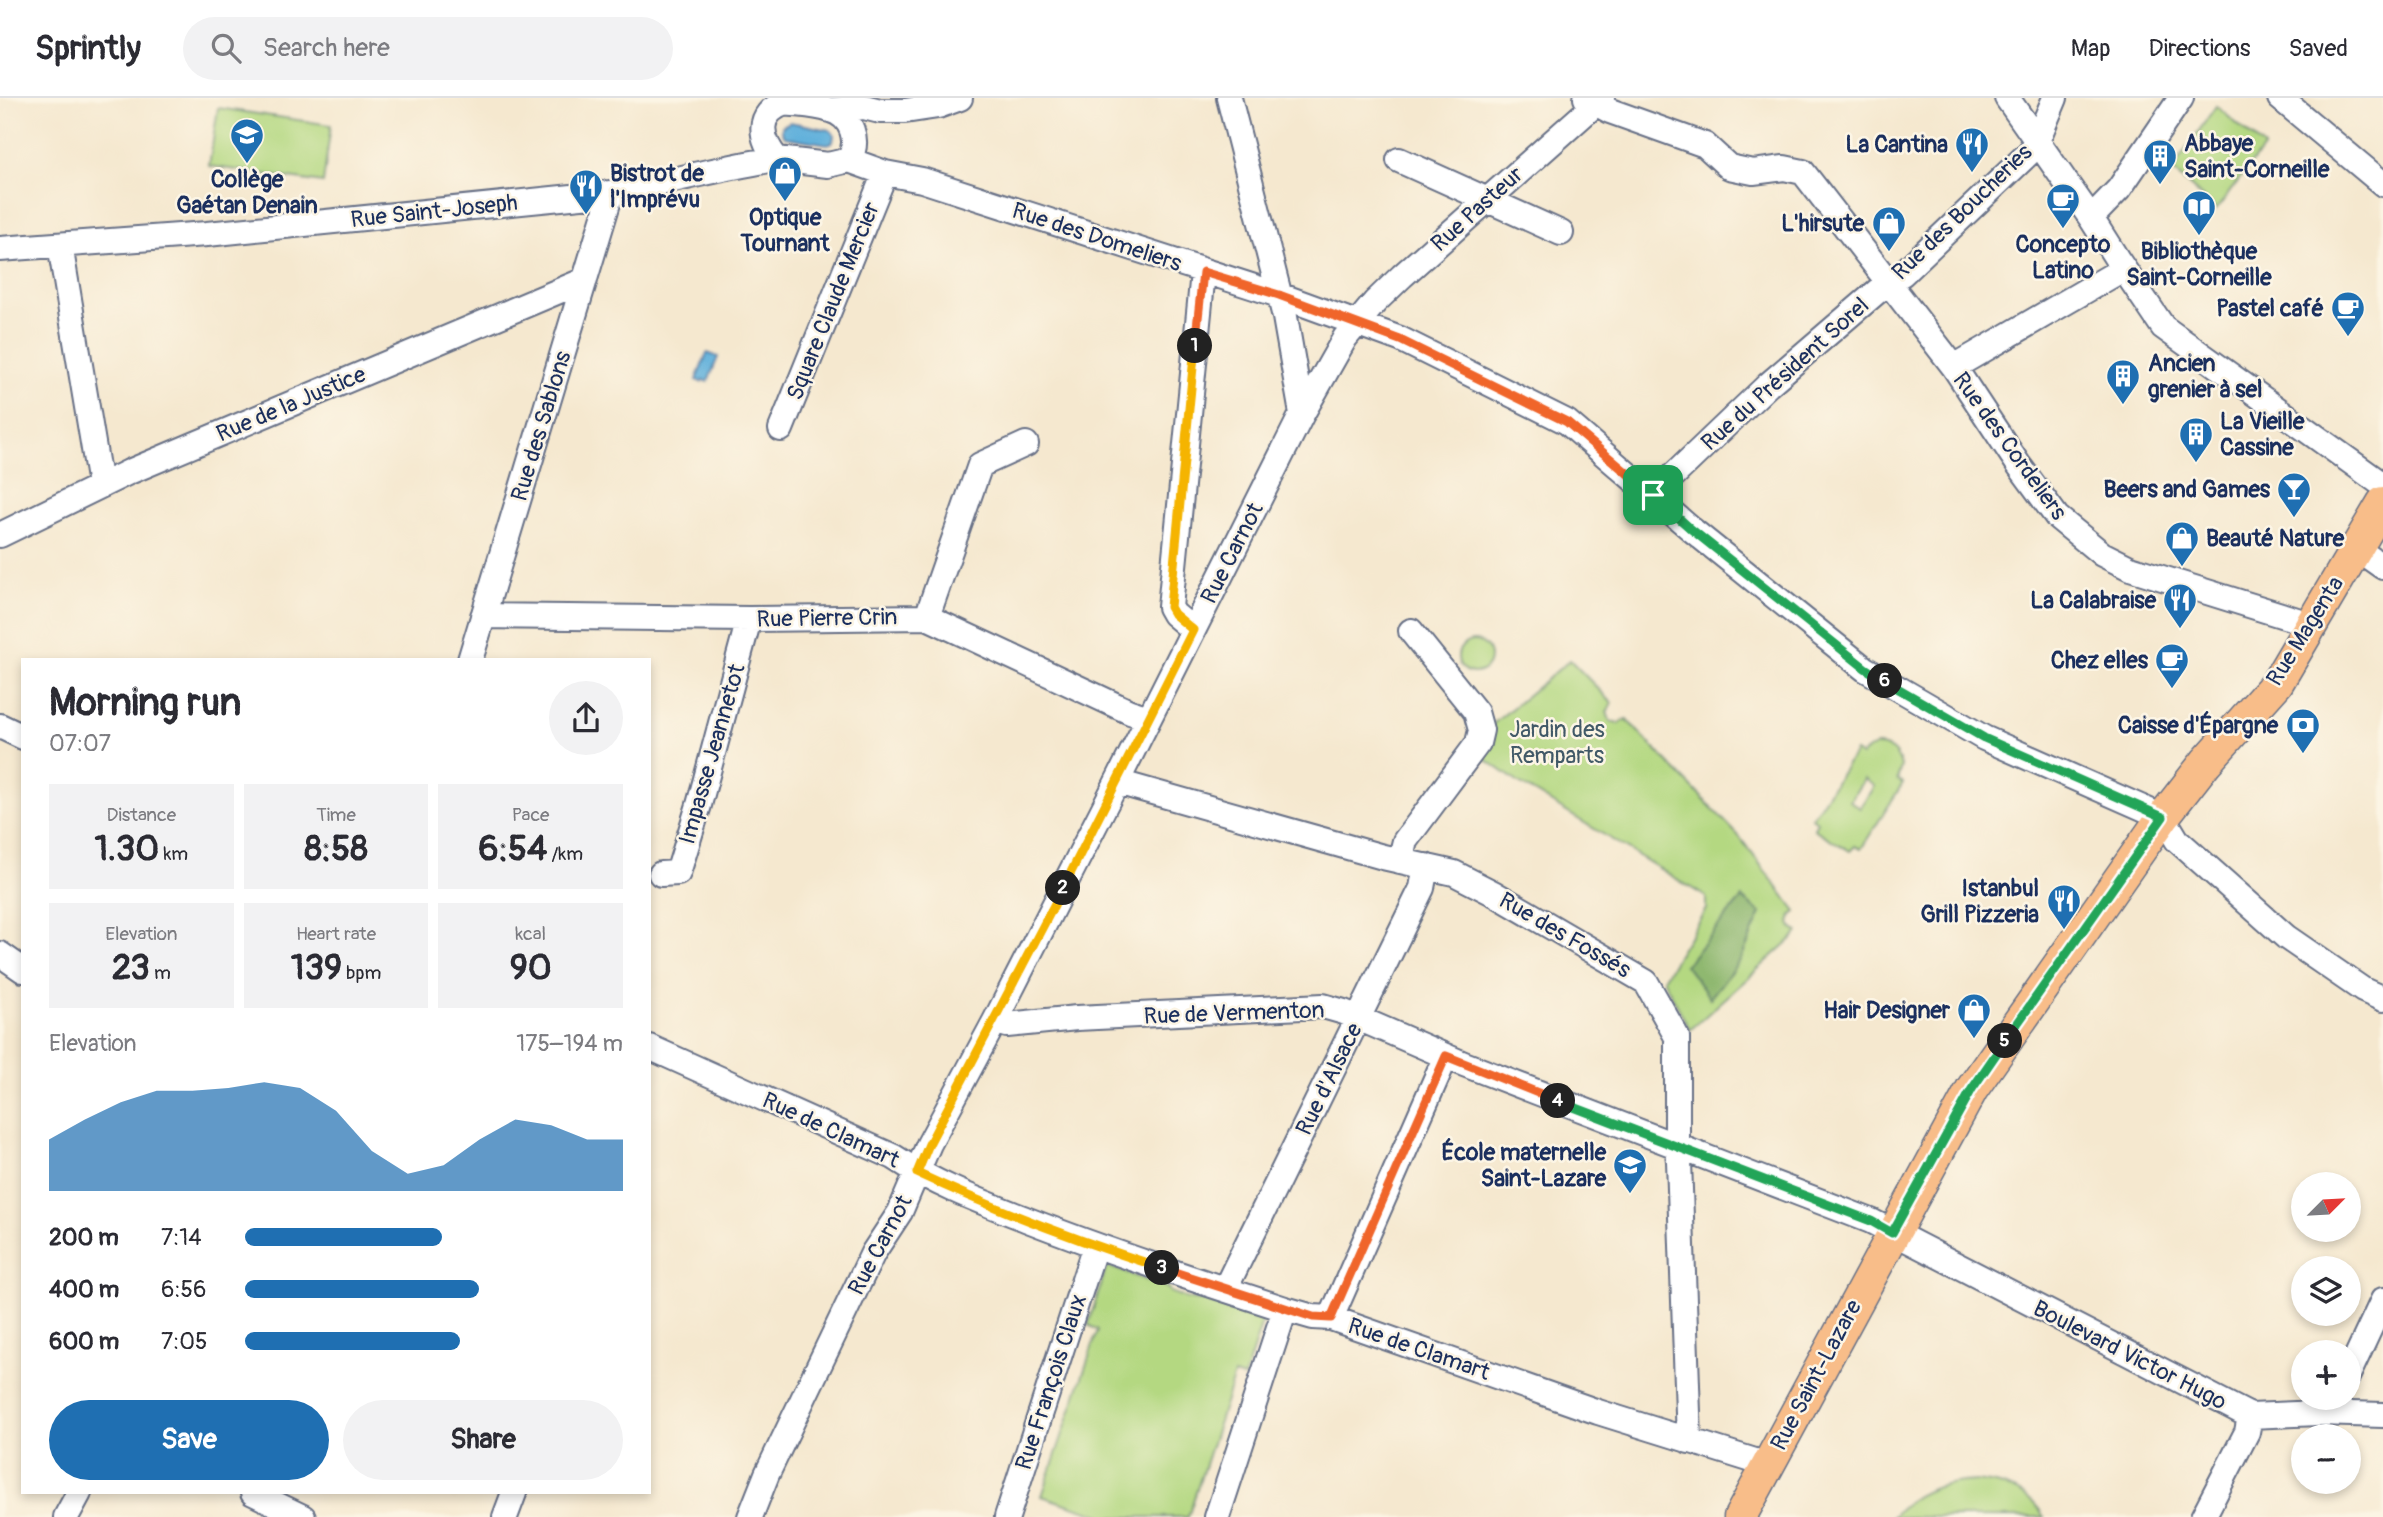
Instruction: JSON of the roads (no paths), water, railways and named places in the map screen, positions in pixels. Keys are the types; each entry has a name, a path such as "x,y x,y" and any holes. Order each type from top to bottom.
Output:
{"main road":[{"name":"Rue Magenta","path":"1892,1233 1972,1089 2163,817 2206,762 2277,683 2383,503"},
{"name":"Rue Saint-Lazare","path":"1740,1517 1892,1233"}],"street":[{"path":"770,119 864,107 880,111 905,111 938,106 960,98"},
{"path":"1229,98 1285,317 1302,414"},
{"path":"2007,98 2015,106 2163,327 2383,485"},
{"name":"Rue des Boucheries","path":"1887,283 1902,274 2029,153 2037,141 2055,98"},
{"path":"2091,218 2119,189 2181,98"},
{"path":"2280,98 2383,184"},
{"name":"Rue des Cordeliers","path":"1595,100 1610,111 1705,145 1729,167 1753,172 1783,168 1803,172 1954,367 2018,464 2057,517 2102,554 2130,568 2311,624"},
{"name":"Rue Pasteur","path":"1356,323 1393,285 1595,100"},
{"path":"770,119 828,165 843,163 849,160 854,149 853,130 846,120 833,110"},
{"path":"853,130 880,111"},
{"name":"Rue Saint-Joseph","path":"0,249 208,234 611,193 662,184 740,164 770,119"},
{"name":"Rue des Domeliers","path":"849,160 885,173 922,180 1279,295 1356,323 1400,340 1567,422 1691,529 1865,668 1984,738 2163,817"},
{"path":"1399,160 1561,233"},
{"name":"Square Claude Mercier","path":"781,429 885,173"},
{"name":"Rue des Sablons","path":"471,658 611,193"},
{"path":"60,245 100,485"},
{"path":"1954,367 2123,269"},
{"path":"1193,630 1174,614 1170,607 1203,272"},
{"name":"Rue de la Justice","path":"0,535 100,485 585,280"},
{"name":"Rue du Président Sorel","path":"1653,495 1768,385 1887,283"},
{"name":"Rue Carnot","path":"750,1517 767,1474 873,1253 900,1212 929,1144 995,1021 1302,414 1356,323"},
{"path":"927,617 980,465 1026,444"},
{"path":"2356,548 2383,568"},
{"name":"Rue Pierre Crin","path":"483,616 749,619 927,617 1130,712 1149,718"},
{"name":"Impasse Jeannetot","path":"661,874 678,873 749,619"},
{"path":"1400,861 1405,841 1478,743 1480,730 1476,712 1411,631"},
{"path":"0,726 21,736"},
{"name":"Rue des Fossés","path":"1117,782 1400,861 1454,873 1646,982 1676,1038 1676,1146 1679,1161 1689,1441"},
{"path":"2163,817 2177,840 2286,936 2363,990 2383,999"},
{"name":"Rue d'Alsace","path":"1227,1290 1230,1279 1422,888 1426,866"},
{"path":"0,954 21,969"},
{"name":"Rue de Vermenton","path":"995,1021 1007,1025 1077,1018 1323,1006 1871,1221 1892,1233"},
{"name":"Rue de Clamart","path":"651,1047 894,1157 917,1173 955,1192 1095,1246 1285,1309 1313,1317 1331,1318 1598,1412 1768,1465"},
{"path":"1331,1318 1446,1056"},
{"name":"Boulevard Victor Hugo","path":"1892,1233 2250,1416 2291,1410"},
{"name":"Rue François Claux","path":"1007,1517 1095,1246"},
{"path":"2361,1348 2383,1300"},
{"path":"1217,1517 1285,1309"},
{"path":"2361,1398 2378,1415"},
{"name":"Boulevard Victor Hugo","path":"2352,1410 2378,1415"},
{"path":"2203,1517 2247,1432 2250,1416"},
{"path":"66,1517 78,1494"},
{"path":"256,1494 295,1506"},
{"path":"505,1517 514,1494"}],"water":[{"path":"790,122 830,130 834,135 833,142 828,144 785,137 782,126"},
{"path":"707,353 718,357 708,382 701,382 696,380"}],"place":[{"name":"Collège Gaétan Denain","path":"247,165"},
{"name":"La Cantina","path":"1972,174"},
{"name":"Abbaye Saint-Corneille","path":"2160,186"},
{"name":"Optique Tournant","path":"785,203"},
{"name":"Bistrot de l'Imprévu","path":"586,216"},
{"name":"Concepto Latino","path":"2063,230"},
{"name":"Bibliothèque Saint-Corneille","path":"2199,237"},
{"name":"L'hirsute","path":"1889,253"},
{"name":"Pastel café","path":"2348,338"},
{"name":"Ancien grenier à sel","path":"2123,406"},
{"name":"La Vieille Cassine","path":"2196,464"},
{"name":"Beers and Games","path":"2294,519"},
{"name":"Beauté Nature","path":"2182,568"},
{"name":"La Calabraise","path":"2180,630"},
{"name":"Chez elles","path":"2172,690"},
{"name":"Caisse d'Épargne","path":"2303,755"},
{"name":"Istanbul Grill Pizzeria","path":"2064,931"},
{"name":"Hair Designer","path":"1974,1040"},
{"name":"École maternelle Saint-Lazare","path":"1630,1195"}],"park label":[{"name":"Jardin des Remparts","path":"1557,742"}]}
